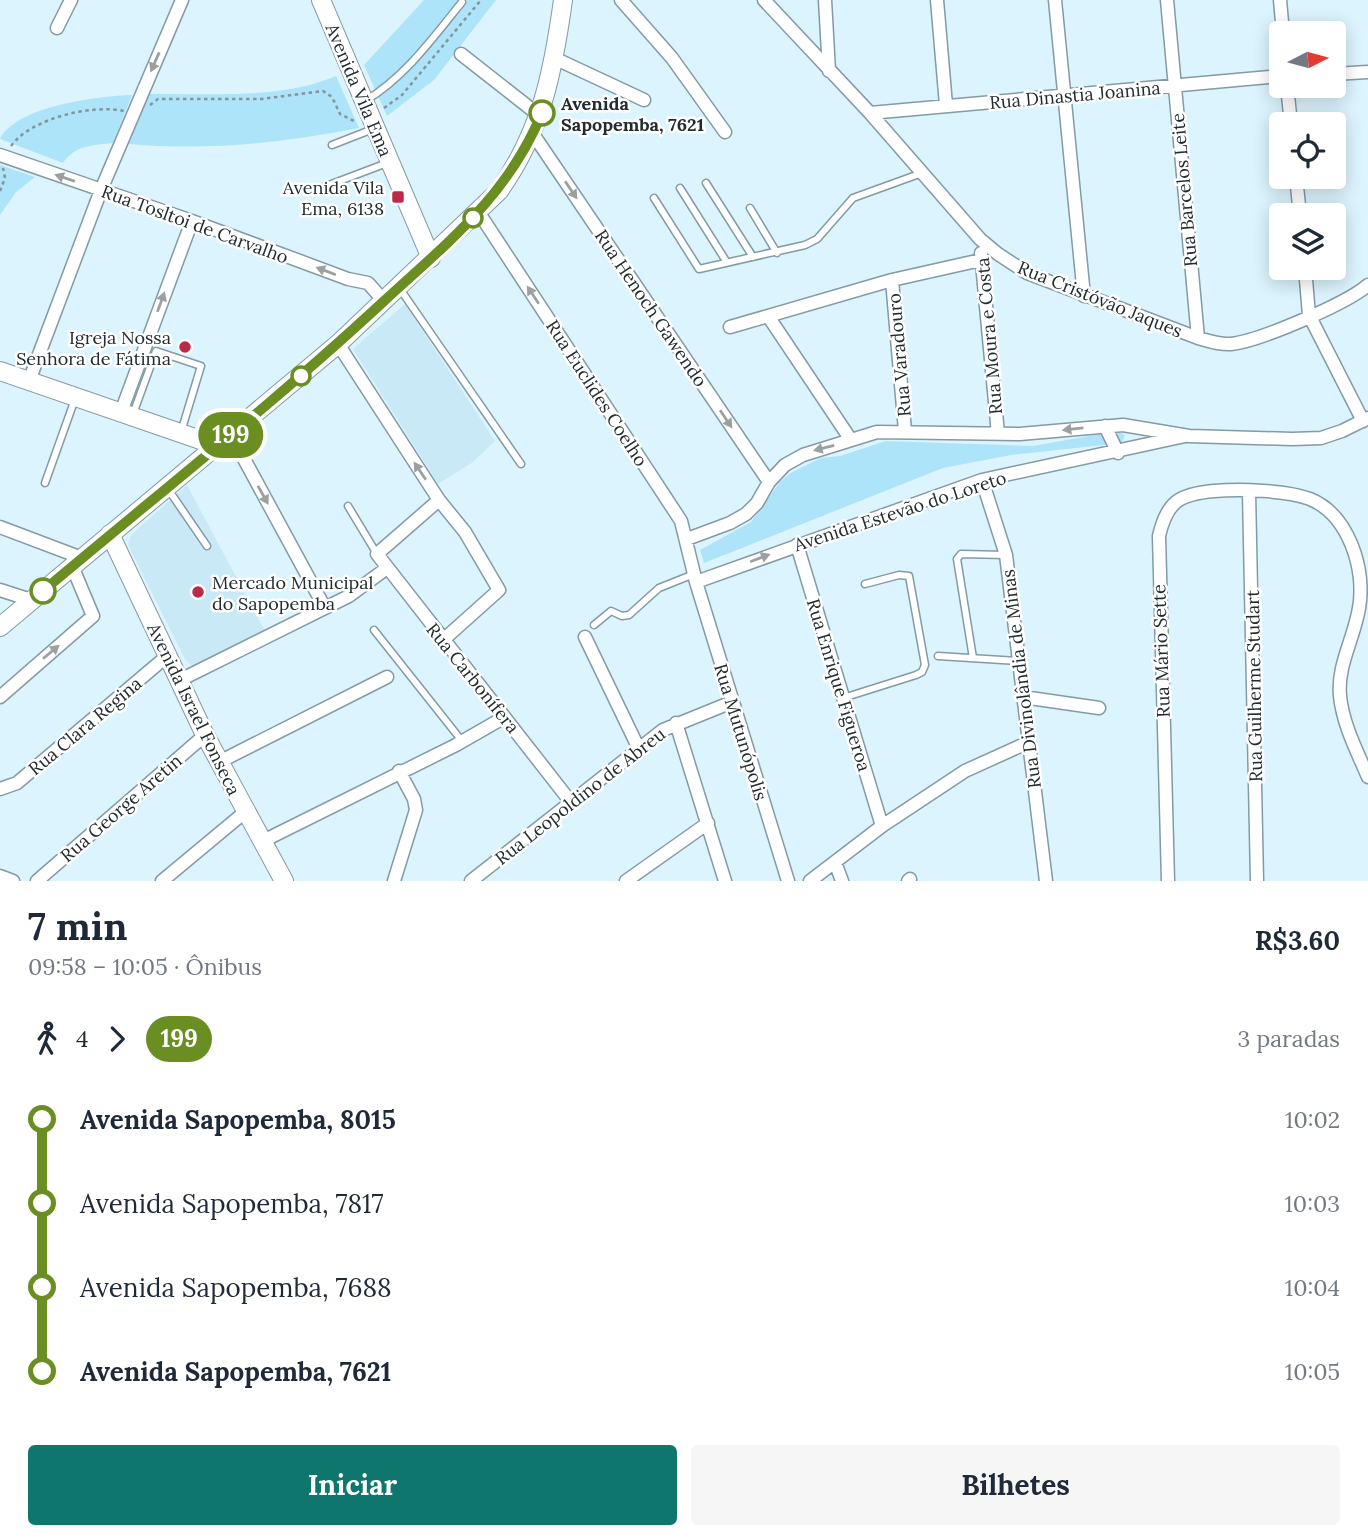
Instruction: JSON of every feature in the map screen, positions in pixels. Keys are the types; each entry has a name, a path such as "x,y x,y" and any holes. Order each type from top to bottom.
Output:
{"main road":[{"name":"Avenida Vila Ema","path":"321,0 431,258"},
{"path":"0,627 338,344 479,213 514,170 533,134 554,58 563,0"},
{"path":"1,374 181,433 224,440"},
{"name":"Avenida Israel Fonseca","path":"110,534 178,681 245,812 284,881"}],"street":[{"path":"57,28 71,0"},
{"path":"29,381 101,190 182,0"},
{"path":"621,0 672,58 725,132"},
{"name":"Rua Cristóvão Jaques","path":"764,0 870,113 980,239 1027,273 1198,338 1227,344 1244,341 1342,302 1368,285"},
{"path":"825,0 829,71"},
{"path":"937,0 946,105"},
{"path":"1055,0 1084,296"},
{"name":"Rua Barcelos Leite","path":"1167,0 1198,338"},
{"path":"1280,0 1282,21"},
{"path":"461,54 540,116"},
{"path":"554,58 644,100"},
{"path":"1346,73 1368,72"},
{"name":"Rua Dinastia Joanina","path":"870,113 1269,77"},
{"name":"Rua Henoch Gawendo","path":"533,134 769,482"},
{"name":"Rua Tosltoi de Carvalho","path":"2,156 192,220 348,279 368,283 384,301"},
{"name":"Rua Euclides Coelho","path":"479,213 681,521 695,578"},
{"path":"126,414 192,220"},
{"name":"Rua Moura e Costa","path":"980,239 998,434"},
{"path":"730,327 892,280 981,260"},
{"name":"Rua Varadouro","path":"892,280 905,431"},
{"path":"1306,280 1309,315 1365,420"},
{"path":"768,316 850,440"},
{"path":"338,344 439,500 465,531 499,590 442,641"},
{"name":"Avenida Estevão do Loreto","path":"687,539 746,514 758,503 769,482 785,465 803,455 877,432 998,434 1123,425 1189,436 1321,438 1365,420"},
{"path":"1105,426 1118,453"},
{"name":"Avenida Estevão do Loreto","path":"695,578 982,480 1189,436"},
{"path":"224,440 325,608"},
{"name":"Rua Divinolândia de Minas","path":"982,480 1006,555 1046,881"},
{"name":"Rua Mário Sette","path":"1167,881 1159,536 1170,506 1182,496 1216,491 1294,496 1321,505 1345,531 1362,588 1359,610 1342,662 1340,697 1351,739 1368,777"},
{"name":"Rua Guilherme Studart","path":"1249,492 1257,881"},
{"path":"377,554 439,500"},
{"path":"0,527 77,562 93,616 0,697"},
{"name":"Rua Enrique Figueroa","path":"797,544 882,826"},
{"name":"Rua Carbonífera","path":"377,554 442,641 570,801"},
{"path":"178,681 349,596 387,568"},
{"name":"Rua Mutunópolis","path":"695,578 788,881"},
{"path":"0,590 31,600"},
{"path":"585,637 639,749"},
{"name":"Rua Clara Regina","path":"0,789 17,783 166,657"},
{"path":"219,762 387,677"},
{"path":"1023,696 1099,708"},
{"name":"Rua Leopoldino de Abreu","path":"471,881 570,801 676,723 732,702"},
{"path":"261,842 503,718"},
{"path":"676,723 725,881"},
{"name":"Rua George Aretin","path":"37,881 205,734"},
{"path":"810,881 882,826 965,771 1029,742"},
{"path":"394,881 416,810 414,799 399,771"},
{"path":"162,881 245,812"},
{"path":"626,881 708,823"},
{"path":"835,862 842,881"},
{"path":"0,876 13,881"}],"lane":[{"path":"332,145 369,116 383,90 425,48 462,2"},
{"path":"313,191 390,162"},
{"path":"654,198 699,269 726,261 777,253 817,239 853,198 923,173"},
{"path":"706,183 753,257"},
{"path":"680,188 726,261"},
{"path":"750,208 777,253"},
{"path":"399,287 522,464"},
{"path":"150,349 201,366 181,433"},
{"path":"45,483 75,397"},
{"path":"167,488 207,546"},
{"path":"348,506 377,554"},
{"path":"973,658 957,559 961,554 1006,555"},
{"path":"843,698 916,675 925,665 909,576 899,575 865,584"},
{"path":"594,625 611,611 622,616 629,615 659,588 695,578"},
{"path":"374,630 462,741"},
{"path":"938,656 1019,661"}],"path":[{"path":"0,191 5,178 2,156 14,142 52,120 82,110 111,108 133,113 158,99 261,99 323,91 332,97 340,114 353,123 402,95 481,0"}],"shaded area":[{"path":"424,0 496,0 434,80 387,116 364,65"},
{"path":"336,76 359,128 301,138 217,146 129,144 149,94 268,92 314,84"},
{"path":"132,95 113,143 79,149 63,163 0,139 23,118 40,111 80,101"},
{"path":"0,165 35,177 16,192 0,215"},
{"path":"405,304 495,441 473,462 438,484 353,349"},
{"path":"1117,431 1125,435 1122,443 1011,455 943,468 704,563 700,550 751,522 780,482 792,472 821,458 840,456 886,441 1033,446"},
{"name":"Mercado Municipal do Sapopemba","path":"187,485 265,631 193,667 185,659 128,545 131,535"}],"bus line":[{"name":"199","path":"43,591 338,344 479,213 514,170 542,113"}],"place":[{"name":"Avenida Sapopemba, 7621","path":"542,113"},
{"name":"Avenida Vila Ema, 6138","path":"398,197"},
{"name":"Igreja Nossa Senhora de Fátima","path":"185,347"},
{"name":"Mercado Municipal do Sapopemba","path":"198,592"}]}
